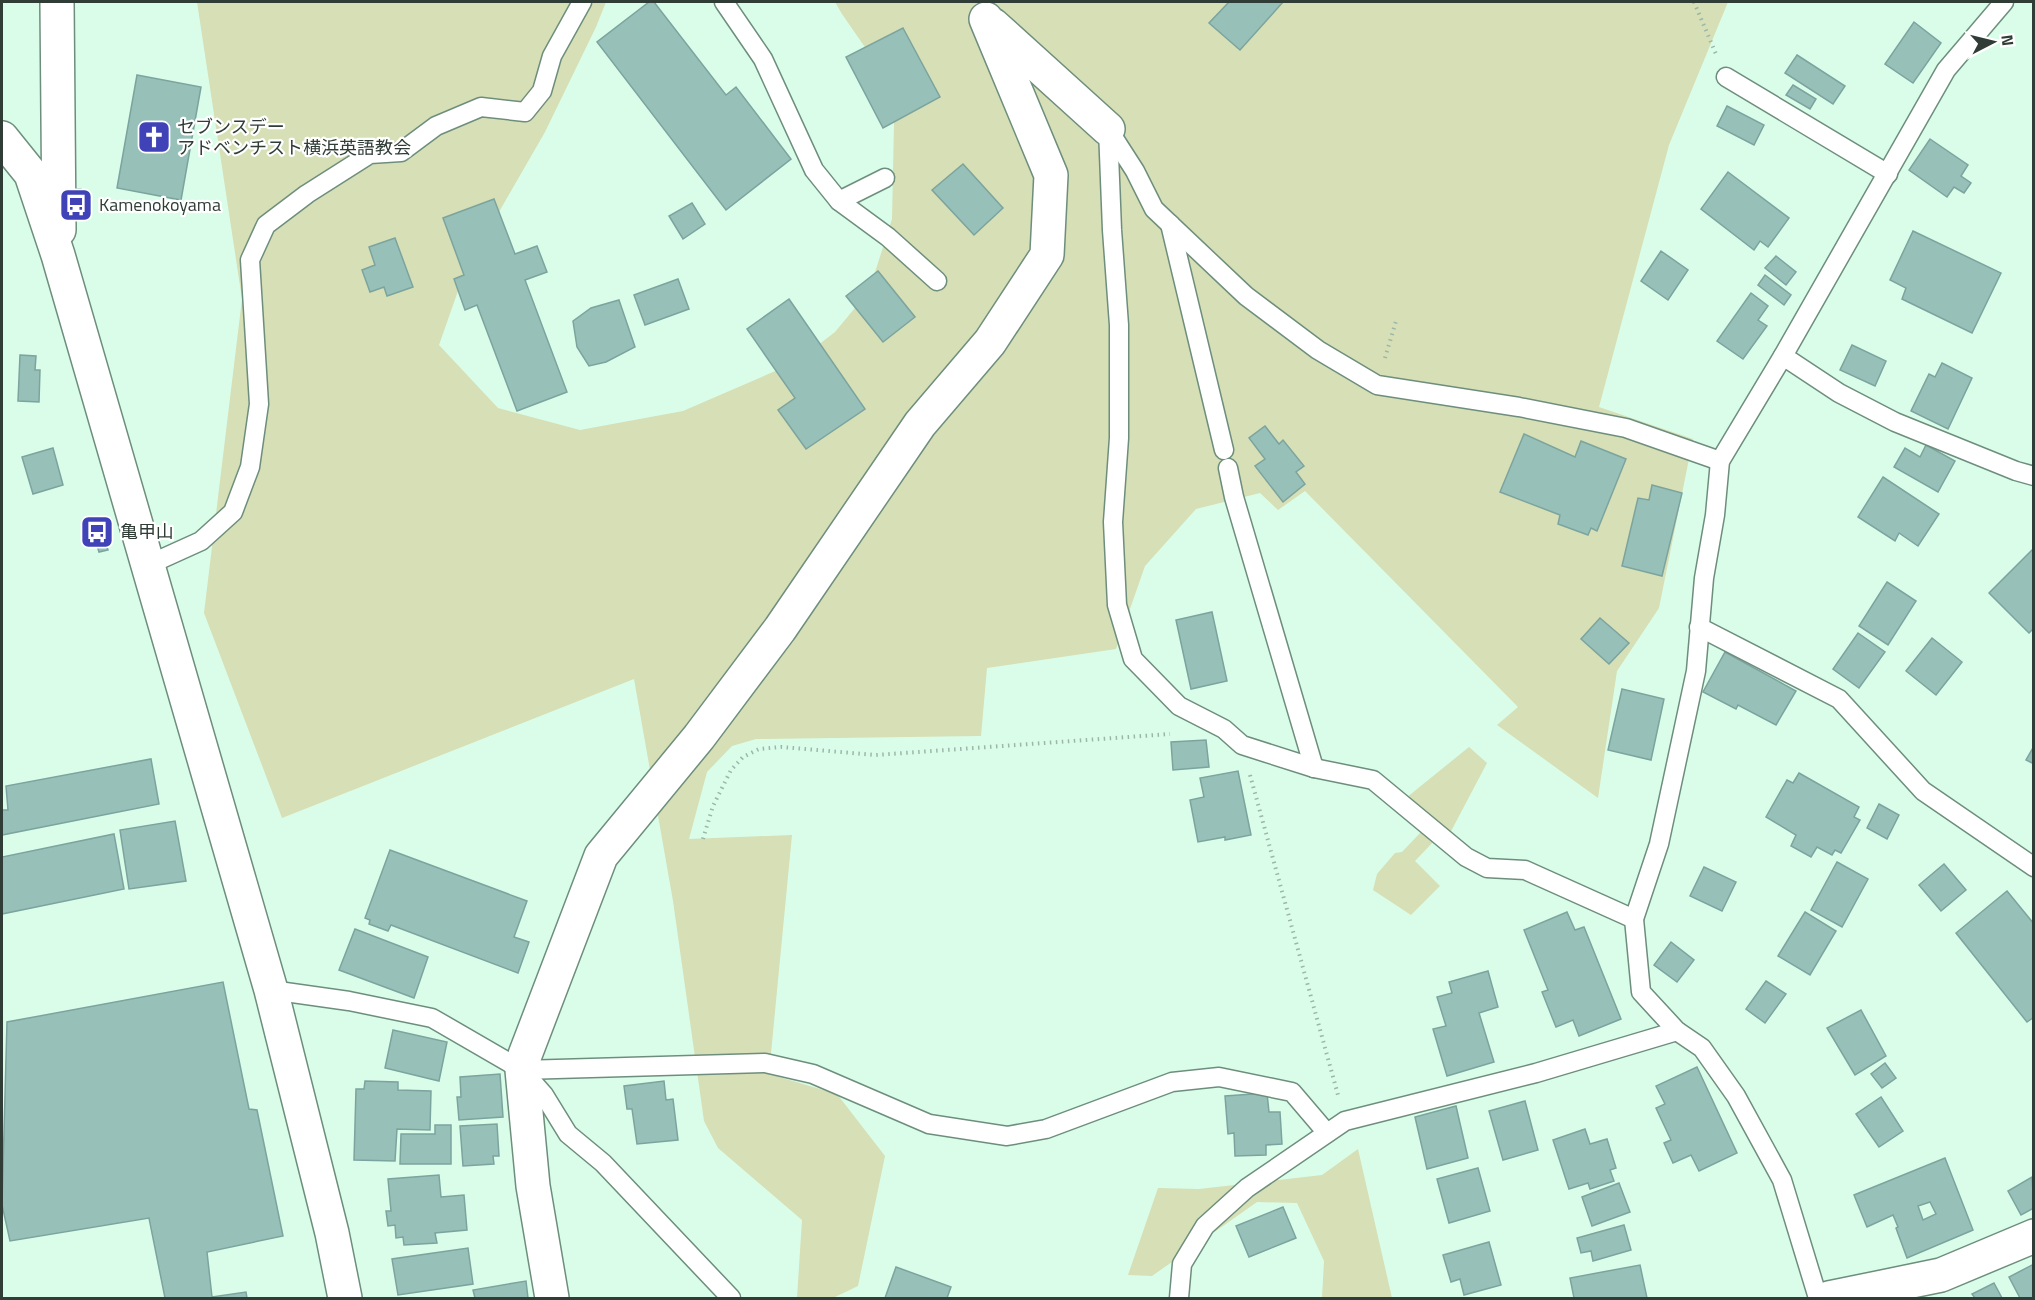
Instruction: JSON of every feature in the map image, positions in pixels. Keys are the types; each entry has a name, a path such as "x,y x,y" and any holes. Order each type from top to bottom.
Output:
{"street":[{"path":"57,2 58,255"},
{"path":"979,10 1108,129"},
{"path":"552,1299 533,1186 522,1070 525,1055 601,856 699,737 780,629 920,424 990,342 1047,255 1052,175 979,10"},
{"path":"2,138 31,174 58,255 271,990 332,1233 345,1299"},
{"path":"1829,1299 1941,1275 2034,1236"}],"lane":[{"path":"148,565 201,541 232,512 250,467 258,404 250,260 266,225 307,194 370,154 401,152 436,126 481,107 525,112 542,91 552,56 582,2"},
{"path":"724,2 763,59 814,170 839,201 888,237 937,281"},
{"path":"1818,1299 1782,1180 1736,1096 1702,1048 1677,1031 1641,992 1634,919 1659,844 1696,671 1704,578 1715,515 1720,460 1783,356 1946,70 2004,2"},
{"path":"1726,77 1888,174"},
{"path":"1108,129 1135,171 1154,209 1246,296 1317,350 1377,385 1519,407 1626,428 1720,460"},
{"path":"1108,129 1119,325 1119,438 1113,522 1117,604 1133,659 1179,706 1224,729 1242,745 1314,768 1373,780 1466,857 1487,868 1525,870 1634,919"},
{"path":"839,201 885,178"},
{"path":"1170,224 1224,450"},
{"path":"1783,356 1839,393 1895,422 2034,476"},
{"path":"1228,468 1234,497 1314,768"},
{"path":"1699,627 1839,699 1923,791 2034,867"},
{"path":"271,990 349,1000 432,1018 522,1070 544,1095 568,1134 603,1162 731,1299"},
{"path":"1179,1299 1182,1264 1205,1226 1247,1188 1345,1121 1536,1073 1677,1031"},
{"path":"522,1070 765,1063 813,1074 929,1124 1007,1136 1046,1129 1172,1082 1219,1077 1292,1092 1327,1133"}],"path":[{"path":"1694,2 1726,77"},
{"path":"1377,385 1397,318"},
{"path":"703,839 712,806 731,770 743,758 759,749 781,747 876,755 1224,729"},
{"path":"1242,745 1338,1095"}],"green space":[{"path":"197,2 606,2 545,132 465,271 439,345 498,408 580,430 683,411 796,362 835,332 869,291 892,219 894,124 889,82 835,2 1728,2 1669,145 1599,407 1693,439 1659,608 1617,671 1598,798 1497,725 1518,707 1305,491 1278,510 1260,493 1196,509 1145,566 1116,649 987,668 981,736 756,739 732,746 707,772 689,839 792,835 769,1074 837,1094 885,1156 858,1286 833,1298 797,1298 802,1220 718,1148 704,1121 673,901 634,679 282,818 204,613 242,299"},
{"path":"1469,747 1487,763 1449,835 1406,798"},
{"path":"1421,832 1433,842 1415,861 1440,886 1411,915 1373,890 1377,874 1395,853 1402,852"},
{"path":"1358,1149 1392,1298 1322,1298 1324,1261 1297,1203 1257,1202 1152,1276 1128,1275 1158,1188 1199,1189 1322,1175"}],"building":[{"path":"649,2 654,2 726,95 736,87 791,159 726,210 597,42"},
{"path":"1229,2 1283,2 1240,50 1209,23"},
{"path":"1914,22 1941,43 1913,83 1885,64"},
{"path":"903,28 940,97 883,128 846,57"},
{"path":"1797,55 1845,86 1833,104 1785,73"},
{"path":"137,75 201,87 181,200 117,188"},
{"path":"1793,85 1816,99 1810,109 1786,95"},
{"path":"1727,106 1764,125 1754,145 1717,126"},
{"path":"1930,139 1968,165 1961,176 1971,183 1964,193 1954,187 1947,197 1909,170"},
{"path":"963,164 1003,208 974,235 932,190"},
{"path":"1728,172 1789,218 1768,247 1760,241 1754,250 1701,209"},
{"path":"74,189 81,189 81,210 75,209"},
{"path":"494,199 515,254 537,246 547,272 525,280 567,392 517,411 477,305 465,310 454,279 464,275 443,218"},
{"path":"692,203 705,224 683,239 669,216"},
{"path":"1913,231 2001,273 1972,333 1902,299 1906,288 1890,280"},
{"path":"395,238 413,287 387,296 384,287 370,292 362,270 375,265 369,247"},
{"path":"1661,251 1688,270 1668,300 1641,281"},
{"path":"1776,256 1796,272 1786,285 1765,268"},
{"path":"878,271 915,317 883,342 846,296"},
{"path":"1765,275 1791,295 1784,305 1758,285"},
{"path":"678,279 689,309 645,325 634,295"},
{"path":"1751,293 1768,306 1758,320 1767,326 1743,359 1717,341"},
{"path":"789,299 865,409 806,449 778,410 795,398 747,329"},
{"path":"619,300 635,347 606,362 589,366 577,347 573,321 591,308"},
{"path":"1852,345 1886,361 1875,386 1840,370"},
{"path":"20,355 36,356 35,370 40,370 39,402 18,401"},
{"path":"1942,363 1972,378 1948,429 1911,411 1929,374 1935,377"},
{"path":"1265,426 1279,444 1283,440 1304,466 1296,472 1305,484 1283,502 1255,466 1265,459 1249,438"},
{"path":"1524,434 1575,457 1581,441 1626,459 1597,531 1591,528 1588,535 1558,524 1560,515 1500,492"},
{"path":"1926,445 1955,461 1938,492 1894,467 1905,448 1920,457"},
{"path":"53,448 63,485 33,494 22,457"},
{"path":"1883,477 1939,514 1918,546 1899,533 1895,541 1858,517"},
{"path":"1652,485 1682,493 1662,576 1622,566 1638,498 1649,500"},
{"path":"100,526 108,550 99,552 92,528"},
{"path":"2034,548 2034,628 2029,633 1989,593"},
{"path":"1887,582 1916,601 1888,645 1859,626"},
{"path":"1212,612 1227,681 1191,689 1176,620"},
{"path":"1600,618 1629,643 1609,664 1581,639"},
{"path":"1858,633 1885,652 1859,688 1833,669"},
{"path":"1932,638 1962,662 1936,695 1906,671"},
{"path":"1725,652 1796,691 1776,725 1738,705 1736,709 1703,692"},
{"path":"1622,689 1664,699 1651,760 1608,750"},
{"path":"1206,740 1209,767 1173,770 1171,742"},
{"path":"2034,746 2034,764 2026,760"},
{"path":"151,759 159,804 2,835 2,810 8,810 6,786"},
{"path":"1238,771 1251,835 1198,842 1190,800 1204,797 1200,778"},
{"path":"1799,773 1859,807 1854,817 1860,820 1841,853 1835,850 1832,855 1817,847 1811,857 1791,846 1796,835 1766,817 1787,780 1793,783"},
{"path":"1879,804 1899,815 1887,839 1867,828"},
{"path":"175,821 186,881 129,889 120,830"},
{"path":"114,834 124,889 2,914 2,857"},
{"path":"390,850 527,901 514,937 529,942 518,973 391,925 388,931 369,924 370,920 365,918"},
{"path":"1837,862 1868,879 1842,927 1811,910"},
{"path":"1944,864 1966,890 1941,911 1919,885"},
{"path":"1704,867 1736,882 1722,911 1690,896"},
{"path":"2007,891 2034,924 2034,1017 2027,1022 1956,933"},
{"path":"1567,912 1575,930 1584,927 1621,1019 1579,1036 1573,1020 1556,1027 1542,992 1548,990 1524,930"},
{"path":"1805,912 1836,931 1810,975 1778,956"},
{"path":"355,929 428,957 414,998 339,970"},
{"path":"1671,942 1694,960 1677,982 1654,965"},
{"path":"1488,971 1498,1007 1479,1013 1494,1062 1447,1076 1433,1029 1446,1026 1437,997 1452,993 1449,982"},
{"path":"1766,981 1786,994 1765,1023 1746,1009"},
{"path":"223,982 249,1109 257,1110 283,1236 207,1252 212,1297 246,1292 247,1298 165,1298 149,1218 10,1241 2,1205 7,1022"},
{"path":"1861,1010 1886,1056 1855,1075 1827,1028"},
{"path":"393,1030 447,1042 439,1081 385,1068"},
{"path":"1885,1063 1896,1078 1882,1088 1871,1074"},
{"path":"1697,1067 1737,1153 1699,1171 1691,1155 1673,1163 1664,1143 1671,1140 1656,1108 1665,1104 1656,1086"},
{"path":"500,1074 503,1117 459,1120 457,1097 461,1097 460,1077"},
{"path":"365,1081 398,1082 398,1090 431,1091 430,1130 397,1129 395,1161 354,1160 356,1089 364,1089"},
{"path":"664,1081 666,1100 673,1099 678,1140 637,1144 632,1109 627,1109 624,1086"},
{"path":"1267,1093 1269,1112 1280,1112 1282,1144 1266,1145 1266,1155 1235,1156 1234,1133 1228,1134 1225,1096"},
{"path":"1881,1097 1903,1131 1879,1147 1856,1114"},
{"path":"1525,1101 1538,1150 1503,1160 1489,1111"},
{"path":"1456,1106 1468,1158 1427,1169 1415,1117"},
{"path":"497,1124 499,1156 493,1156 494,1164 463,1166 460,1126"},
{"path":"435,1125 451,1125 451,1164 400,1164 401,1134 435,1134"},
{"path":"1585,1129 1590,1144 1607,1139 1616,1168 1610,1170 1614,1181 1590,1189 1588,1183 1569,1189 1553,1140"},
{"path":"1945,1158 1973,1230 1907,1258 1893,1215 1867,1227 1854,1195","holes":["1930,1202 1936,1214 1923,1220 1918,1206"]},
{"path":"1478,1168 1490,1211 1449,1223 1437,1179"},
{"path":"439,1175 441,1197 464,1195 467,1230 435,1233 437,1243 404,1245 403,1237 396,1238 395,1225 388,1226 386,1211 391,1211 388,1179"},
{"path":"2032,1177 2034,1208 2021,1215 2008,1191"},
{"path":"1619,1183 1630,1212 1592,1226 1582,1197"},
{"path":"1283,1207 1296,1238 1249,1257 1236,1226"},
{"path":"1624,1225 1631,1250 1593,1261 1591,1251 1581,1253 1577,1238"},
{"path":"1489,1242 1501,1285 1464,1295 1460,1279 1451,1282 1443,1255"},
{"path":"468,1248 473,1284 398,1295 392,1259"},
{"path":"2034,1264 2034,1298 2020,1298 2009,1277"},
{"path":"1640,1265 1647,1298 1574,1298 1570,1278"},
{"path":"896,1267 951,1287 947,1298 885,1298"},
{"path":"526,1281 528,1298 475,1298 473,1290"},
{"path":"1994,1283 2002,1298 1975,1298 1972,1294"}],"place":[{"name":"セブンスデー アドベンチスト横浜英語教会","path":"154,137"},
{"name":"Kamenokoyama","path":"76,205"},
{"name":"亀甲山","path":"97,532"}]}
